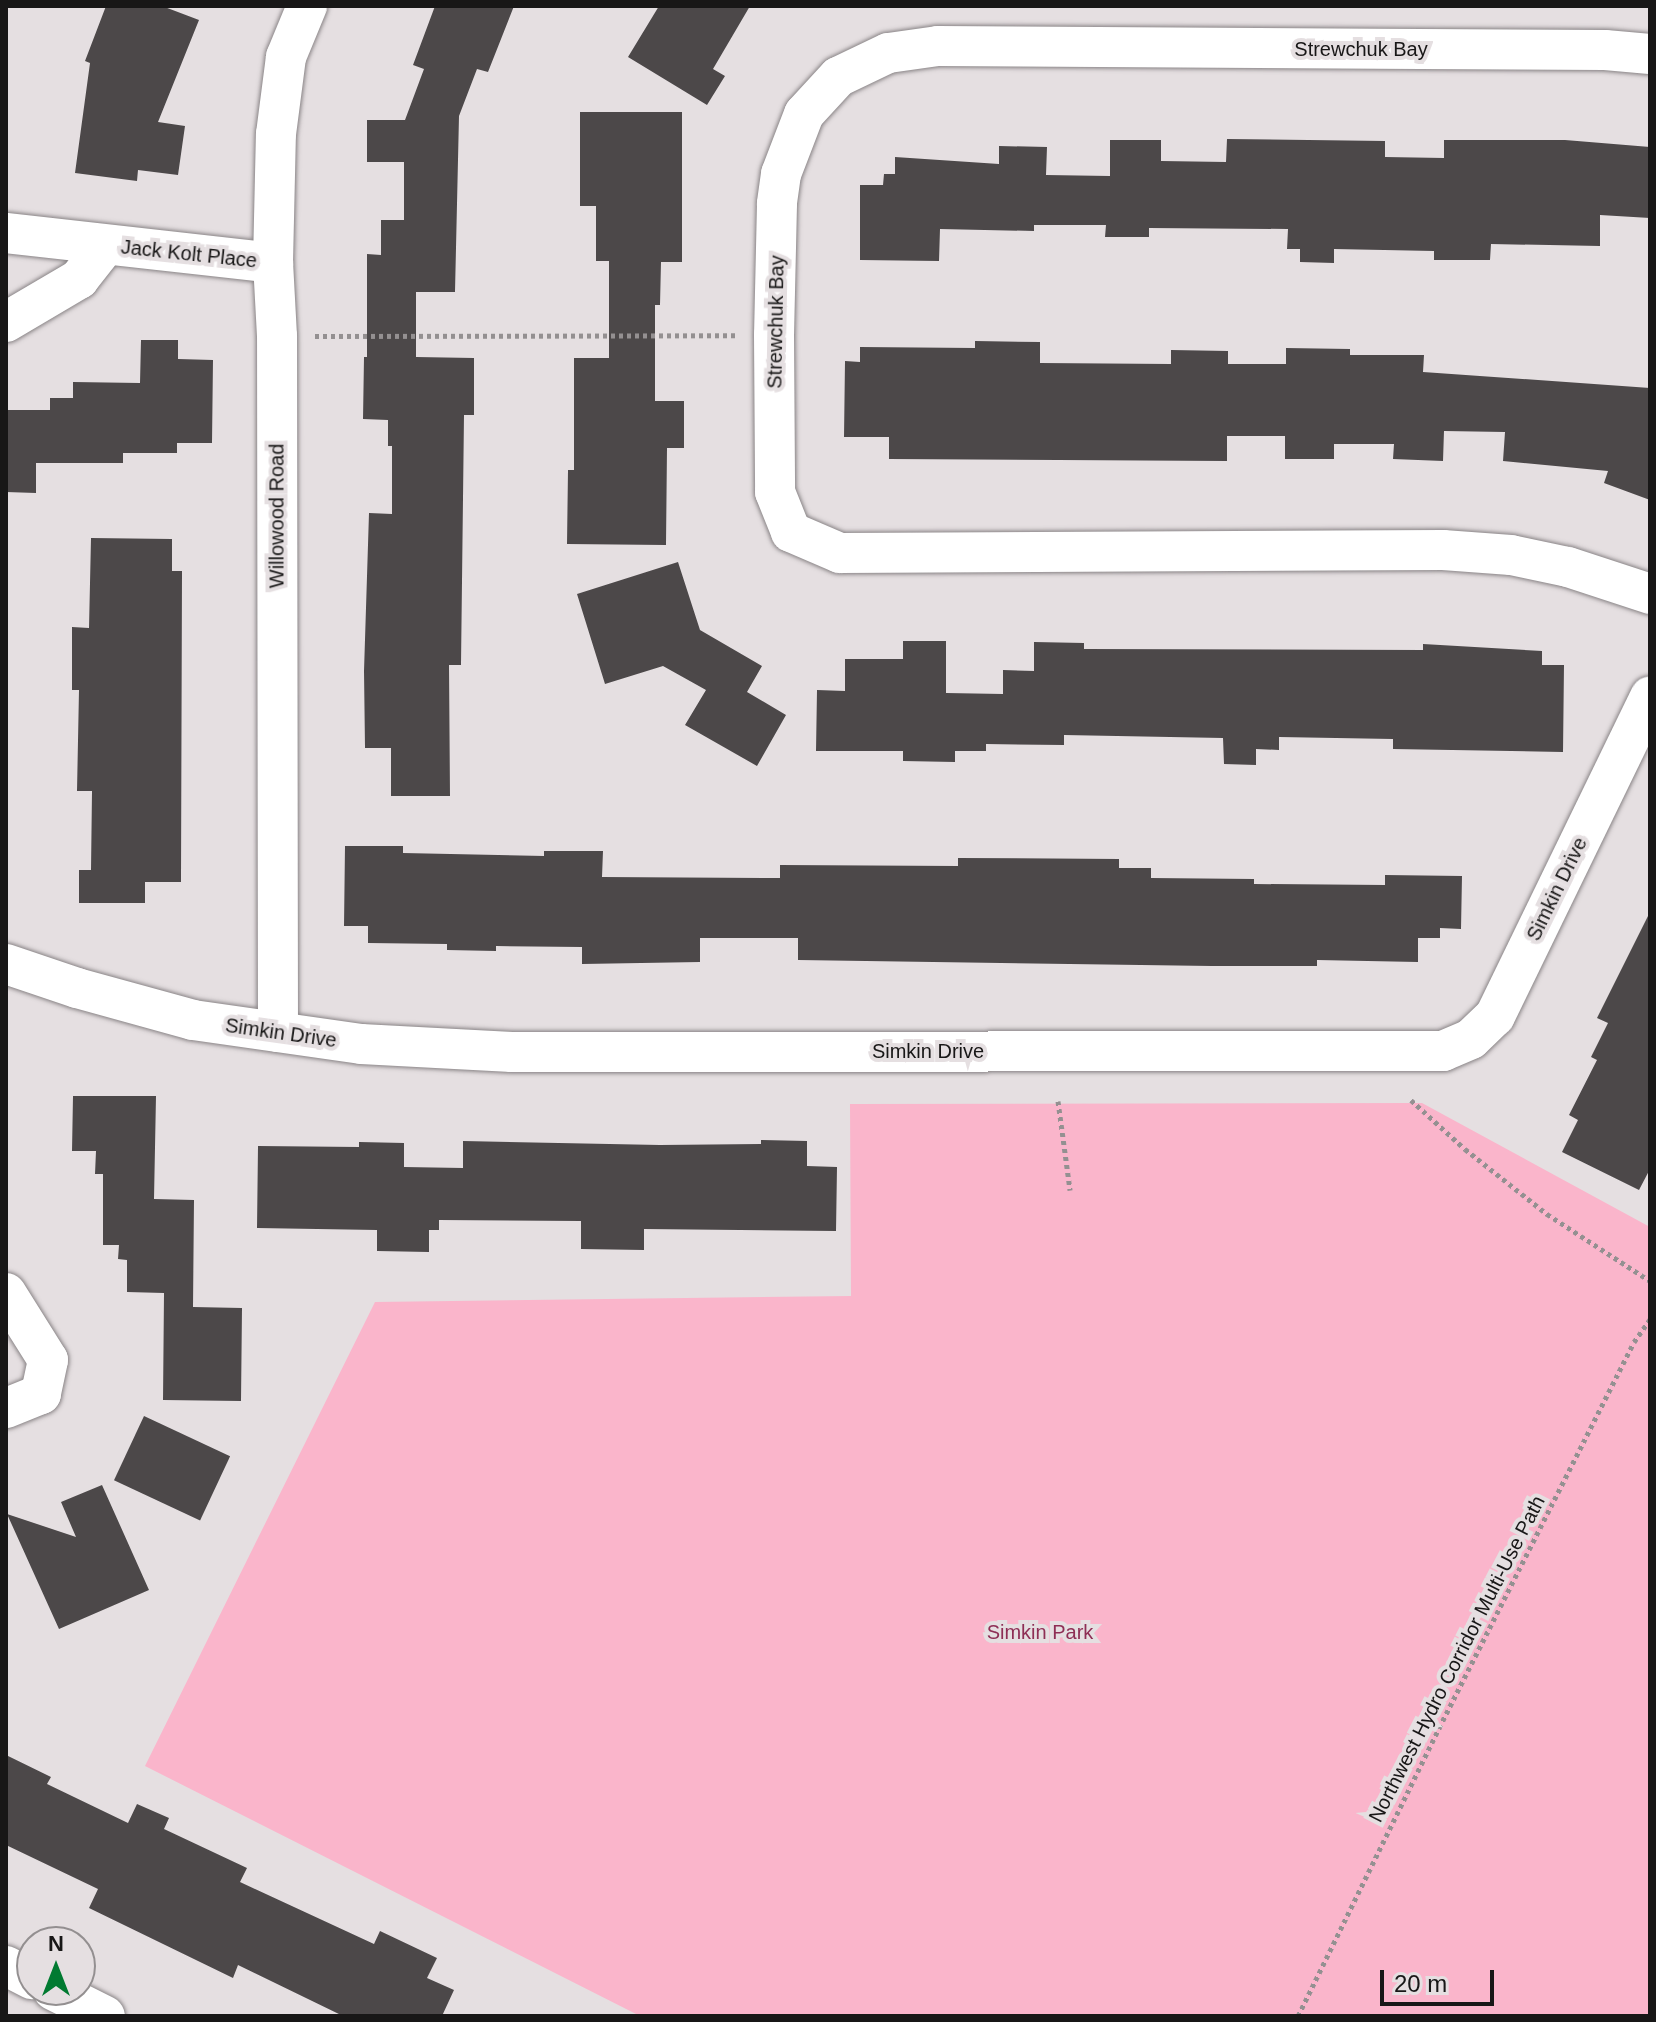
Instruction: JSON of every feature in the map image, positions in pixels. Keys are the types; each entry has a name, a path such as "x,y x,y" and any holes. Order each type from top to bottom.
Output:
{"street":[{"name":"Willowood Road","path":"278,1032 277,336 273,263 278,119 286,57 307,6"},
{"name":"Strewchuk Bay","path":"1650,54 1589,50 954,46 888,53 838,77 804,114 781,174 777,204 774,335 775,492 791,532 840,553 1443,550 1511,555 1568,567 1650,594"},
{"name":"Jack Kolt Place","path":"6,233 273,263"},
{"name":"Jack Kolt Place","path":"6,322 79,279 105,246"},
{"name":"Simkin Drive","path":"6,964 155,1011 361,1044 512,1052 1443,1051 1471,1039 1495,1016 1650,697"},
{"path":"6,1293 48,1360 41,1394 6,1408"},
{"path":"85,2006 105,2016"}],"path":[{"path":"277,336 774,335"},
{"path":"1411,1100 1465,1149 1547,1214 1650,1281"},
{"path":"1058,1101 1070,1190"},
{"name":"Northwest Hydro Corridor Multi-Use Path","path":"1298,2016 1634,1342 1650,1319"}],"green space":[{"name":"Simkin Park","path":"1422,1103 1650,1227 1650,2016 640,2016 145,1766 375,1302 851,1296 850,1104"}],"building":[{"path":"106,6 162,6 199,20 158,122 185,126 178,175 138,170 137,181 75,173 90,63 85,61"},
{"path":"435,6 514,6 488,72 477,69 459,116 455,292 416,292 416,357 474,358 474,415 464,415 461,665 449,665 450,796 391,796 391,748 365,748 369,513 392,514 392,446 388,446 388,420 363,419 364,357 367,357 367,254 381,255 381,220 404,220 404,162 367,162 367,120 405,120 424,69 413,65"},
{"path":"659,6 750,6 713,69 725,76 707,105 628,57"},
{"path":"580,112 682,112 682,262 661,262 660,305 655,305 655,401 684,401 684,448 667,448 666,545 567,544 568,470 574,470 574,358 609,358 609,261 596,261 596,206 580,206"},
{"path":"1227,139 1385,141 1385,157 1444,158 1444,140 1565,140 1650,147 1650,218 1600,215 1600,246 1491,244 1490,260 1434,260 1434,251 1334,249 1334,263 1300,262 1300,249 1287,249 1288,229 1149,228 1149,237 1105,237 1106,225 1034,225 1034,231 940,229 939,261 860,260 860,185 883,185 884,174 895,174 895,157 999,164 999,146 1047,147 1046,175 1110,176 1110,140 1161,140 1161,161 1226,162"},
{"path":"141,340 178,340 178,359 213,360 212,443 177,443 177,453 123,453 123,463 36,463 36,493 6,492 6,410 50,410 50,398 73,398 73,382 140,383"},
{"path":"975,341 1040,342 1040,363 1171,364 1171,350 1228,351 1228,364 1286,364 1286,348 1350,349 1350,355 1424,355 1423,372 1650,388 1650,500 1604,483 1608,471 1503,461 1505,432 1444,431 1443,461 1393,459 1394,444 1334,444 1334,459 1285,459 1285,436 1227,436 1227,461 889,459 889,437 844,437 845,361 860,362 860,347 975,348"},
{"path":"91,538 172,539 172,571 182,571 181,882 145,882 145,903 79,903 79,870 91,870 92,791 77,791 79,690 72,690 72,627 89,628"},
{"path":"678,562 700,630 762,666 747,692 786,715 757,766 685,725 706,690 663,666 605,684 577,594"},
{"path":"903,641 946,641 946,693 1003,694 1003,670 1034,671 1034,642 1084,643 1084,649 1423,650 1423,644 1542,651 1542,665 1564,665 1563,752 1393,749 1393,739 1279,737 1279,750 1256,749 1256,765 1224,764 1223,738 1064,735 1064,745 986,744 986,751 955,751 955,762 903,761 903,751 816,751 817,690 845,691 845,659 903,659"},
{"path":"345,846 403,846 403,853 544,856 544,851 603,851 602,877 780,878 780,865 958,866 958,858 1119,859 1119,868 1151,868 1151,878 1254,879 1254,884 1385,885 1385,875 1462,876 1461,929 1440,928 1440,938 1418,938 1418,962 1317,960 1317,966 1212,966 798,960 798,938 700,938 700,962 582,964 582,947 496,946 496,951 447,950 447,944 368,943 368,926 344,926"},
{"path":"1650,912 1650,1169 1639,1190 1562,1152 1578,1120 1569,1115 1597,1060 1591,1057 1608,1023 1597,1018"},
{"path":"73,1096 156,1096 154,1199 194,1200 193,1307 242,1308 241,1401 163,1400 164,1293 127,1292 127,1260 118,1259 119,1245 103,1245 103,1174 95,1174 96,1151 72,1151"},
{"path":"761,1140 807,1141 807,1166 837,1167 836,1231 644,1229 644,1250 581,1249 581,1221 439,1220 439,1230 429,1230 429,1252 377,1251 377,1230 257,1228 258,1146 359,1147 359,1142 404,1143 404,1167 463,1168 463,1141 660,1145 761,1144"},
{"path":"144,1416 230,1456 200,1520 114,1480"},
{"path":"102,1485 149,1590 59,1629 7,1514 76,1537 61,1502"},
{"path":"6,1755 51,1777 47,1784 128,1823 137,1804 169,1818 164,1829 247,1868 240,1882 374,1944 380,1931 437,1958 427,1978 454,1990 442,2016 343,2016 238,1965 233,1978 89,1908 98,1889 6,1845"}]}
